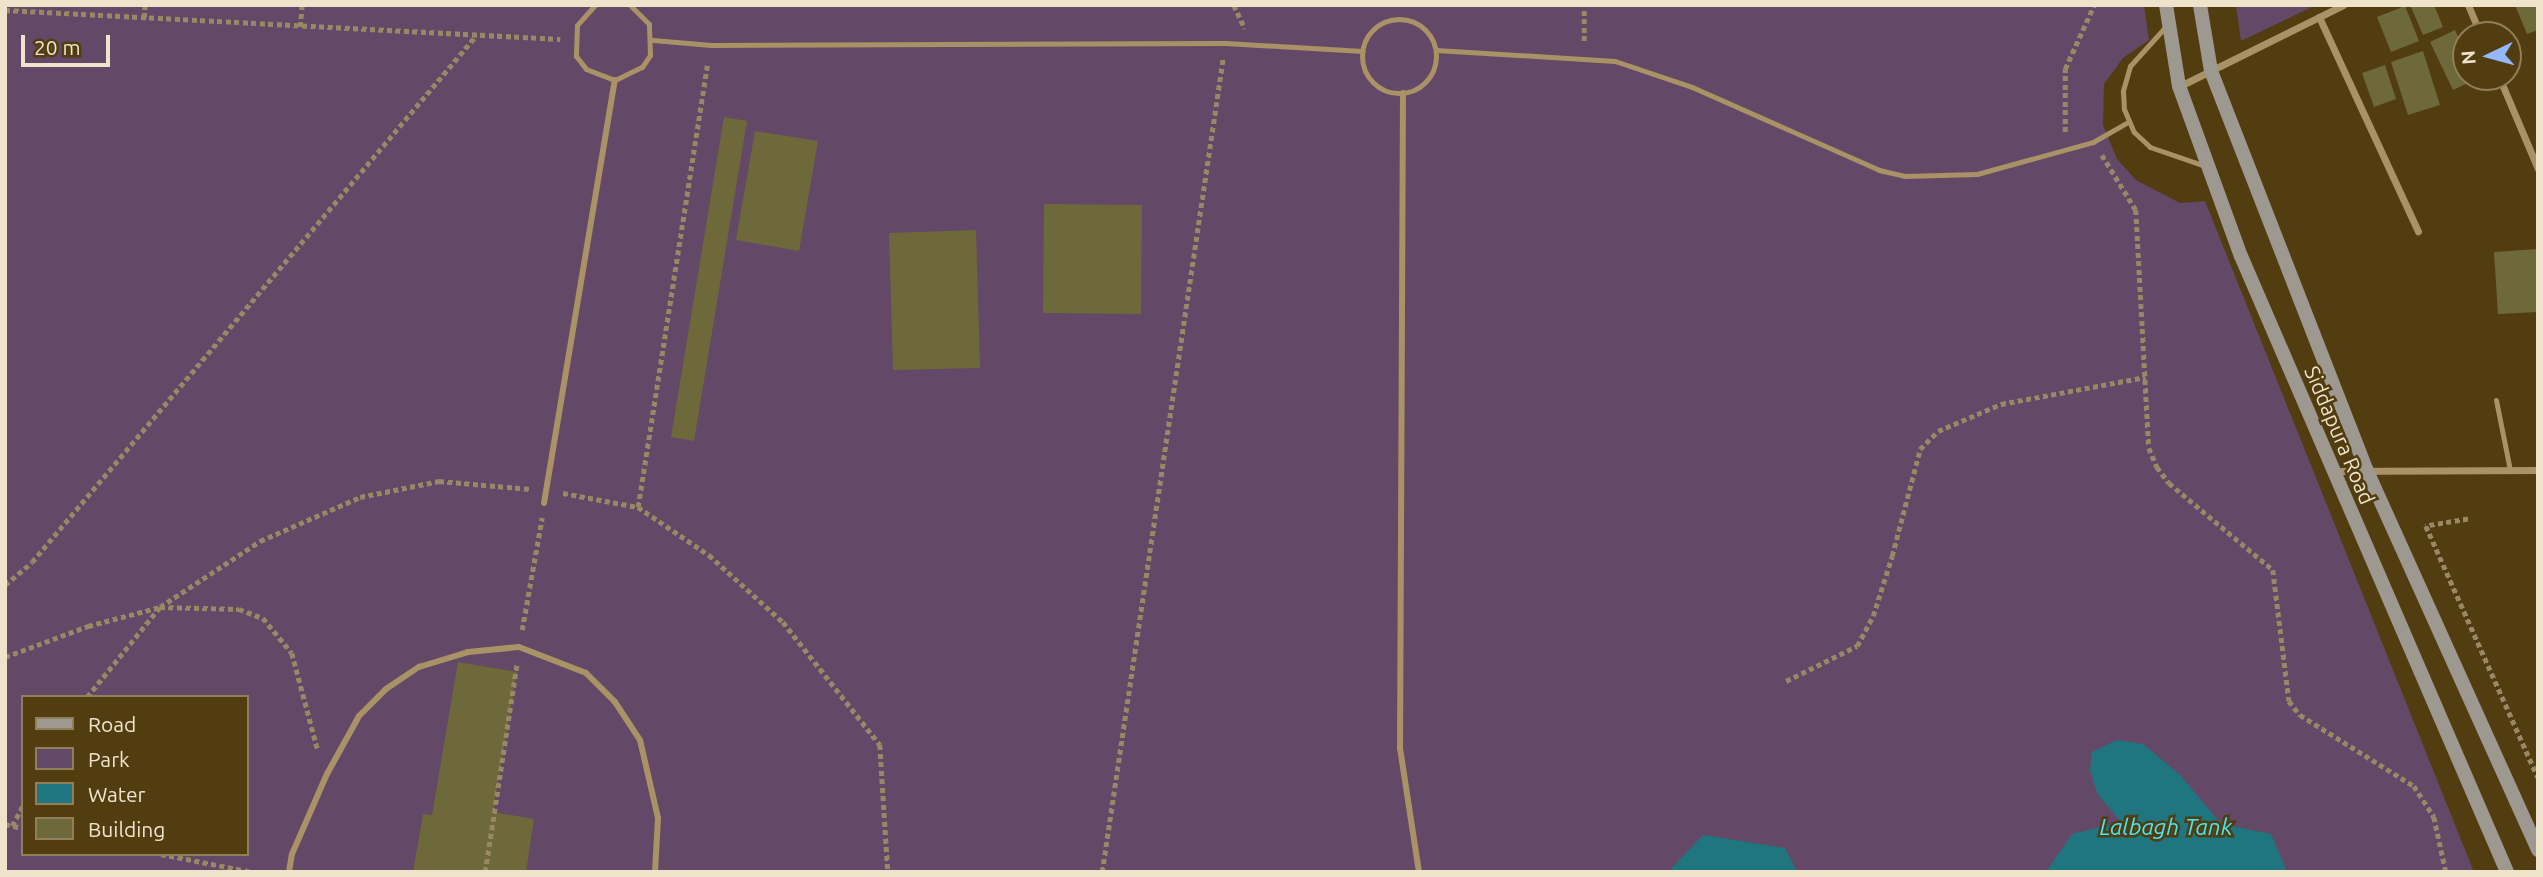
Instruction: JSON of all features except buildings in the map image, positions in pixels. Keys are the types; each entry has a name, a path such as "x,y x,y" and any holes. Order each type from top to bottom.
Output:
{"main road":[{"name":"Siddapura Road","path":"2166,5 2179,86 2241,256 2507,872"},
{"name":"Siddapura Road","path":"2200,5 2211,71 2367,471 2538,850"}],"street":[{"path":"2179,86 2343,5"},
{"path":"2319,17 2418,231"},
{"path":"544,503 615,80"},
{"path":"2505,91 2538,169"},
{"path":"1403,93 1400,748 1419,872"},
{"path":"2333,471 2538,470"},
{"path":"289,872 292,854 324,779 359,716 386,689 419,667 468,652 519,647 586,673 615,702 640,740 658,818 654,872"}],"lane":[{"path":"595,5 577,25 574,40 586,69 615,80 642,68 653,40 649,24 630,5"},
{"path":"1396,19 1423,27 1436,50 1429,79 1403,93 1374,83 1366,72 1363,51 1372,31 1396,19"},
{"path":"2168,23 2130,66 2123,91 2128,122 2150,147 2208,166"},
{"path":"653,40 710,45 1225,43 1363,51"},
{"path":"1436,50 1615,61 1692,87 1879,170 1904,176 1977,174 2093,142 2128,122"},
{"path":"2496,400 2510,470"}],"path":[{"path":"144,18 145,5"},
{"path":"300,27 302,5"},
{"path":"1584,5 1584,60"},
{"path":"2064,150 2065,69 2094,5"},
{"path":"5,10 474,38 574,40"},
{"path":"5,585 32,562 474,38"},
{"path":"1102,872 1225,43"},
{"path":"638,507 710,45"},
{"path":"2093,142 2136,210 2149,448 2157,467 2169,483 2273,570 2289,701 2308,721 2414,786 2434,817 2446,872"},
{"path":"1786,681 1857,646 1873,616 1920,449 1938,431 2001,404 2145,377"},
{"path":"89,695 160,607 260,541 360,496 439,481 547,491 638,507 709,555 783,622 880,745 888,872"},
{"path":"485,872 544,503"},
{"path":"2468,519 2426,526 2538,777"},
{"path":"5,657 88,626 160,607 239,608 263,618 292,653 324,779"},
{"path":"12,826 21,810"},
{"path":"5,824 21,828"},
{"path":"171,856 253,872"}],"green space":[{"path":"5,5 2144,5 2149,40 2123,58 2104,84 2103,125 2117,159 2136,180 2180,203 2205,201 2474,872 5,872"},
{"path":"2236,5 2316,5 2241,41"}],"water":[{"name":"Lalbagh Tank","path":"2117,740 2143,744 2181,776 2221,824 2271,834 2287,872 2046,872 2072,834 2121,822 2097,793 2090,770 2092,752"},
{"path":"1703,835 1785,848 1797,872 1668,872"}]}
